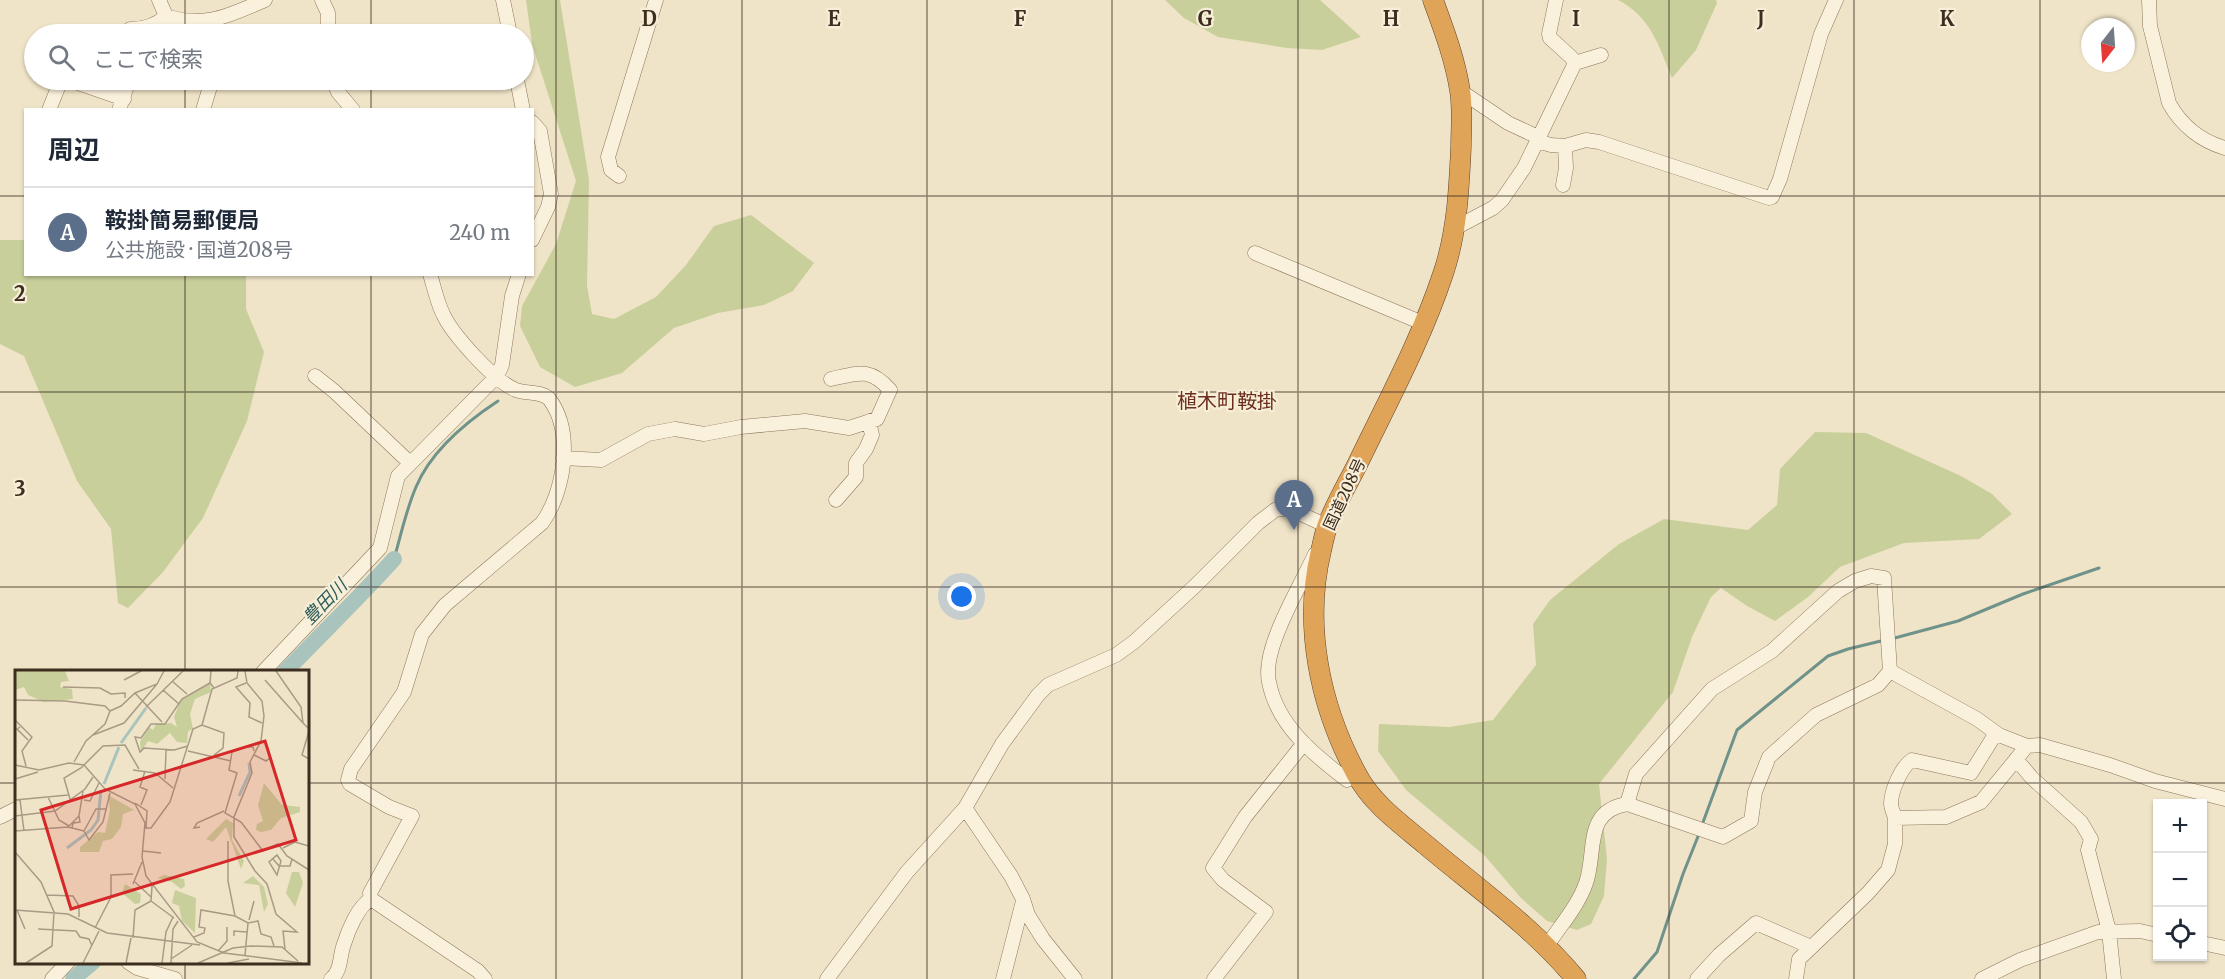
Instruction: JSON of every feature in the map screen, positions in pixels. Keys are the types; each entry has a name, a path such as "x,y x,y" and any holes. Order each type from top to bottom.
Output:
{"highway":[{"name":"国道208号","path":"1433,0 1453,57 1461,94 1459,181 1455,228 1444,272 1425,324 1327,526 1317,568 1314,608 1316,651 1322,687 1335,725 1356,774 1370,795 1400,824 1547,946 1576,979"}],"street":[{"path":"159,0 166,16 195,24"},
{"path":"218,24 239,5 265,0"},
{"path":"322,0 328,13 328,24"},
{"path":"502,0 508,24"},
{"path":"619,176 611,170 608,157 656,0"},
{"path":"1556,0 1550,38 1575,63"},
{"path":"1461,94 1466,94 1508,123 1551,145 1564,146 1586,140 1599,142 1769,198 1772,197 1780,179 1821,34 1836,0"},
{"path":"2149,0 2151,26 2169,103 2189,128 2210,143 2225,148"},
{"path":"154,24 166,16"},
{"path":"1455,228 1493,208 1503,200 1524,168 1575,63 1601,56"},
{"path":"50,108 57,90"},
{"path":"91,90 121,104"},
{"path":"203,108 209,90"},
{"path":"337,90 351,108"},
{"path":"520,90 523,108"},
{"path":"534,124 540,130 551,194 548,207 534,236"},
{"path":"1563,185 1566,168 1564,146"},
{"path":"1256,253 1425,324"},
{"path":"337,977 344,944 362,908 370,899 370,893 412,816 389,807 350,784 348,780 351,769 404,692 422,634 431,620 445,604 542,523 552,509 563,474 564,444 560,422 550,399 516,390 507,385 461,341 443,314 431,276"},
{"path":"265,670 380,548 398,476 497,376 502,365 512,296 518,276"},
{"path":"563,458 601,460 648,434 675,429 704,434 741,427 805,421 849,428 877,419 890,390 879,377 858,373 831,379"},
{"path":"315,376 410,463"},
{"path":"836,500 856,477 856,463 872,435 869,421"},
{"path":"827,979 907,872 965,808 1002,744 1038,695 1048,685 1116,656 1134,642 1275,510 1288,508 1327,526 1284,618 1271,654 1268,680 1273,697 1296,736 1319,759 1347,780 1356,774"},
{"path":"1547,946 1586,882 1595,827 1606,812 1615,806 1627,804 1723,837 1751,821 1755,792 1769,757 1816,715 1878,685 1890,671 1884,578 1871,576 1855,581 1838,591 1772,651 1712,689 1636,774 1627,804"},
{"path":"1890,671 1977,719 1996,733 2027,746 2040,745 2156,781 2225,799"},
{"path":"1796,979 1799,959 1868,893 1888,870 1895,844 1895,818 1891,803 1898,778 1905,764 1912,760 1971,773 1996,733"},
{"path":"1214,979 1266,912 1223,879 1213,868 1245,817 1304,743"},
{"path":"1895,818 1946,817 1981,802 2027,746"},
{"path":"2016,759 2032,778 2081,822 2091,840 2088,850 2109,931 2114,979"},
{"path":"965,808 1011,876 1023,899 1028,915 1043,939 1075,979"},
{"path":"0,817 15,810"},
{"path":"370,899 478,971 485,979"},
{"path":"1003,979 1023,899"},
{"path":"1697,979 1719,955 1756,923 1811,947"},
{"path":"1982,979 2020,960 2098,932 2140,931 2153,934"},
{"path":"2207,944 2225,948"},
{"path":"52,979 67,964"},
{"path":"130,964 175,979"}],"green space":[{"path":"526,0 560,0 589,180 587,286 592,314 614,319 656,297 686,265 714,226 751,215 814,263 793,291 764,305 718,313 674,328 622,373 575,387 540,367 520,326 522,306 556,244 576,181 534,50 534,24 529,24"},
{"path":"1165,0 1320,0 1361,37 1322,50 1287,48 1218,37 1184,18"},
{"path":"1618,0 1716,0 1717,3 1696,50 1672,78 1658,44 1646,24 1639,15"},
{"path":"0,240 24,240 24,276 246,276 246,309 264,352 247,421 203,518 163,572 128,608 118,603 111,529 77,481 24,356 0,344"},
{"path":"1815,432 1866,433 1961,476 1992,494 2012,514 1979,539 1904,543 1840,567 1808,597 1775,621 1747,606 1721,588 1711,597 1692,637 1673,692 1599,784 1607,859 1604,896 1591,924 1577,930 1547,921 1521,898 1485,856 1406,790 1378,751 1379,724 1449,727 1493,720 1536,665 1533,624 1550,600 1619,544 1664,519 1748,530 1777,505 1780,469"}],"waterway":[{"path":"394,559 412,496 431,461 462,428 498,401"},
{"name":"豊田川","path":"287,670 394,559"},
{"path":"1891,639 1958,621 2023,594 2099,568"},
{"path":"1702,825 1737,730 1828,656 1885,640"},
{"path":"1634,979 1657,952 1699,834"},
{"name":"豊田川","path":"73,979 91,964"}],"place":[{"name":"鞍掛簡易郵便局","path":"1294,530"}],"district":[{"name":"植木町鞍掛","path":"1227,401"}]}
